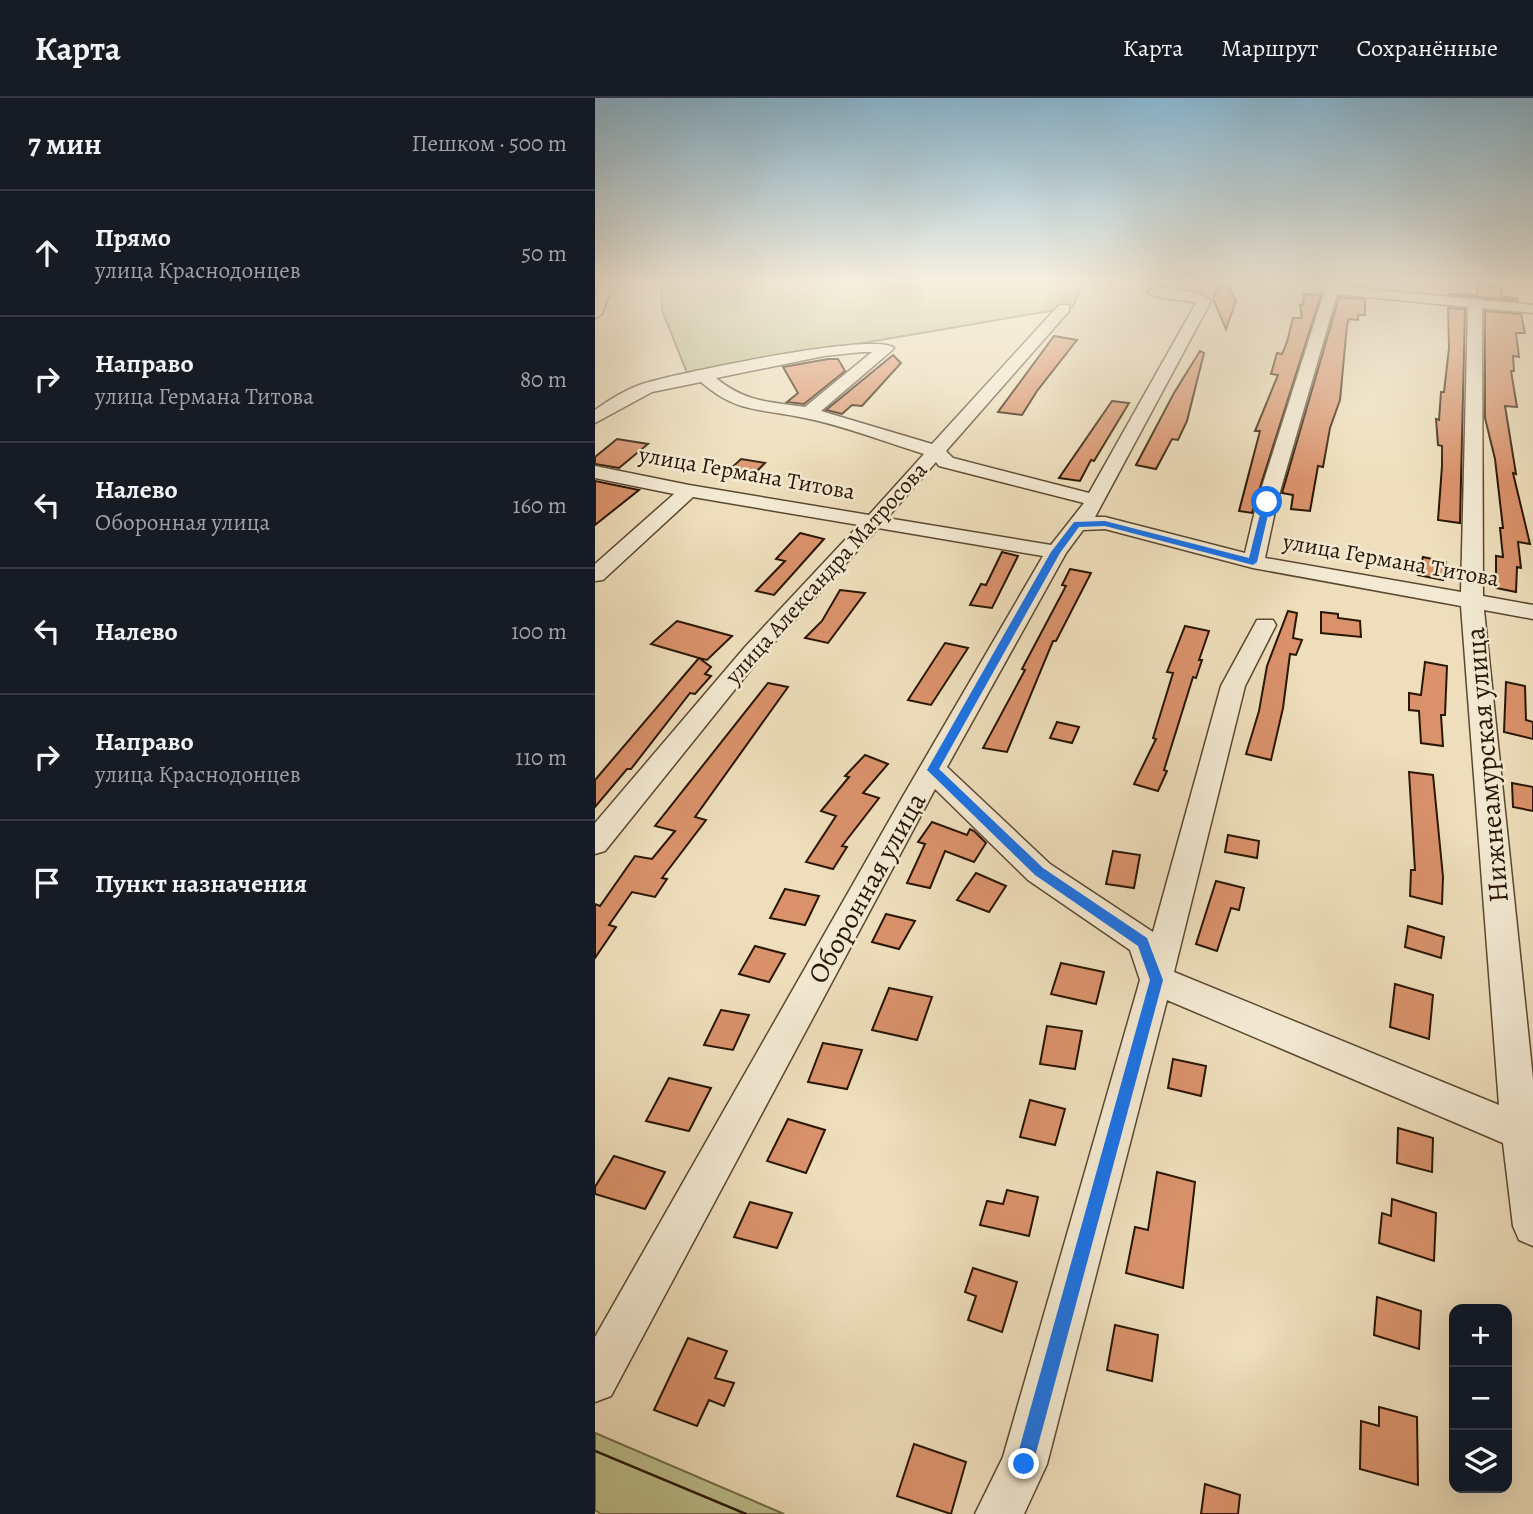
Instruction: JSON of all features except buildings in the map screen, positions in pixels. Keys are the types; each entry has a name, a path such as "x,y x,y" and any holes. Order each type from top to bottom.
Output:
{"street":[{"path":"595,418 614,404 647,388 824,351 852,348"},
{"path":"809,413 886,348"},
{"name":"улица Александра Матросова","path":"595,843 753,652 1027,348"},
{"name":"Оборонная улица","path":"595,1380 1056,552 1087,515 1179,348"},
{"path":"1253,562 1310,348"},
{"name":"Нижнеамурская улица","path":"1475,348 1472,601 1520,1132 1533,1226"},
{"path":"703,375 726,395 743,402 809,413 935,451 946,462 1094,500"},
{"name":"улица Германа Титова","path":"595,472 689,491 1056,552"},
{"path":"595,575 689,491"},
{"name":"улица Германа Титова","path":"1077,524 1105,523 1253,562 1533,612"},
{"path":"999,1514 1024,1464 1233,686 1265,625"},
{"path":"933,770 1039,872 1143,942 1156,980 1520,1132"}],"green space":[{"path":"677,348 833,348 687,373"},
{"path":"595,1433 784,1514 601,1514 595,1510"}],"tram line":[{"path":"595,1451 746,1514"}],"route":[{"path":"1024,1464 1156,980 1143,942 1039,872 933,770 1056,552 1077,524 1105,523 1253,562 1267,502"}]}
